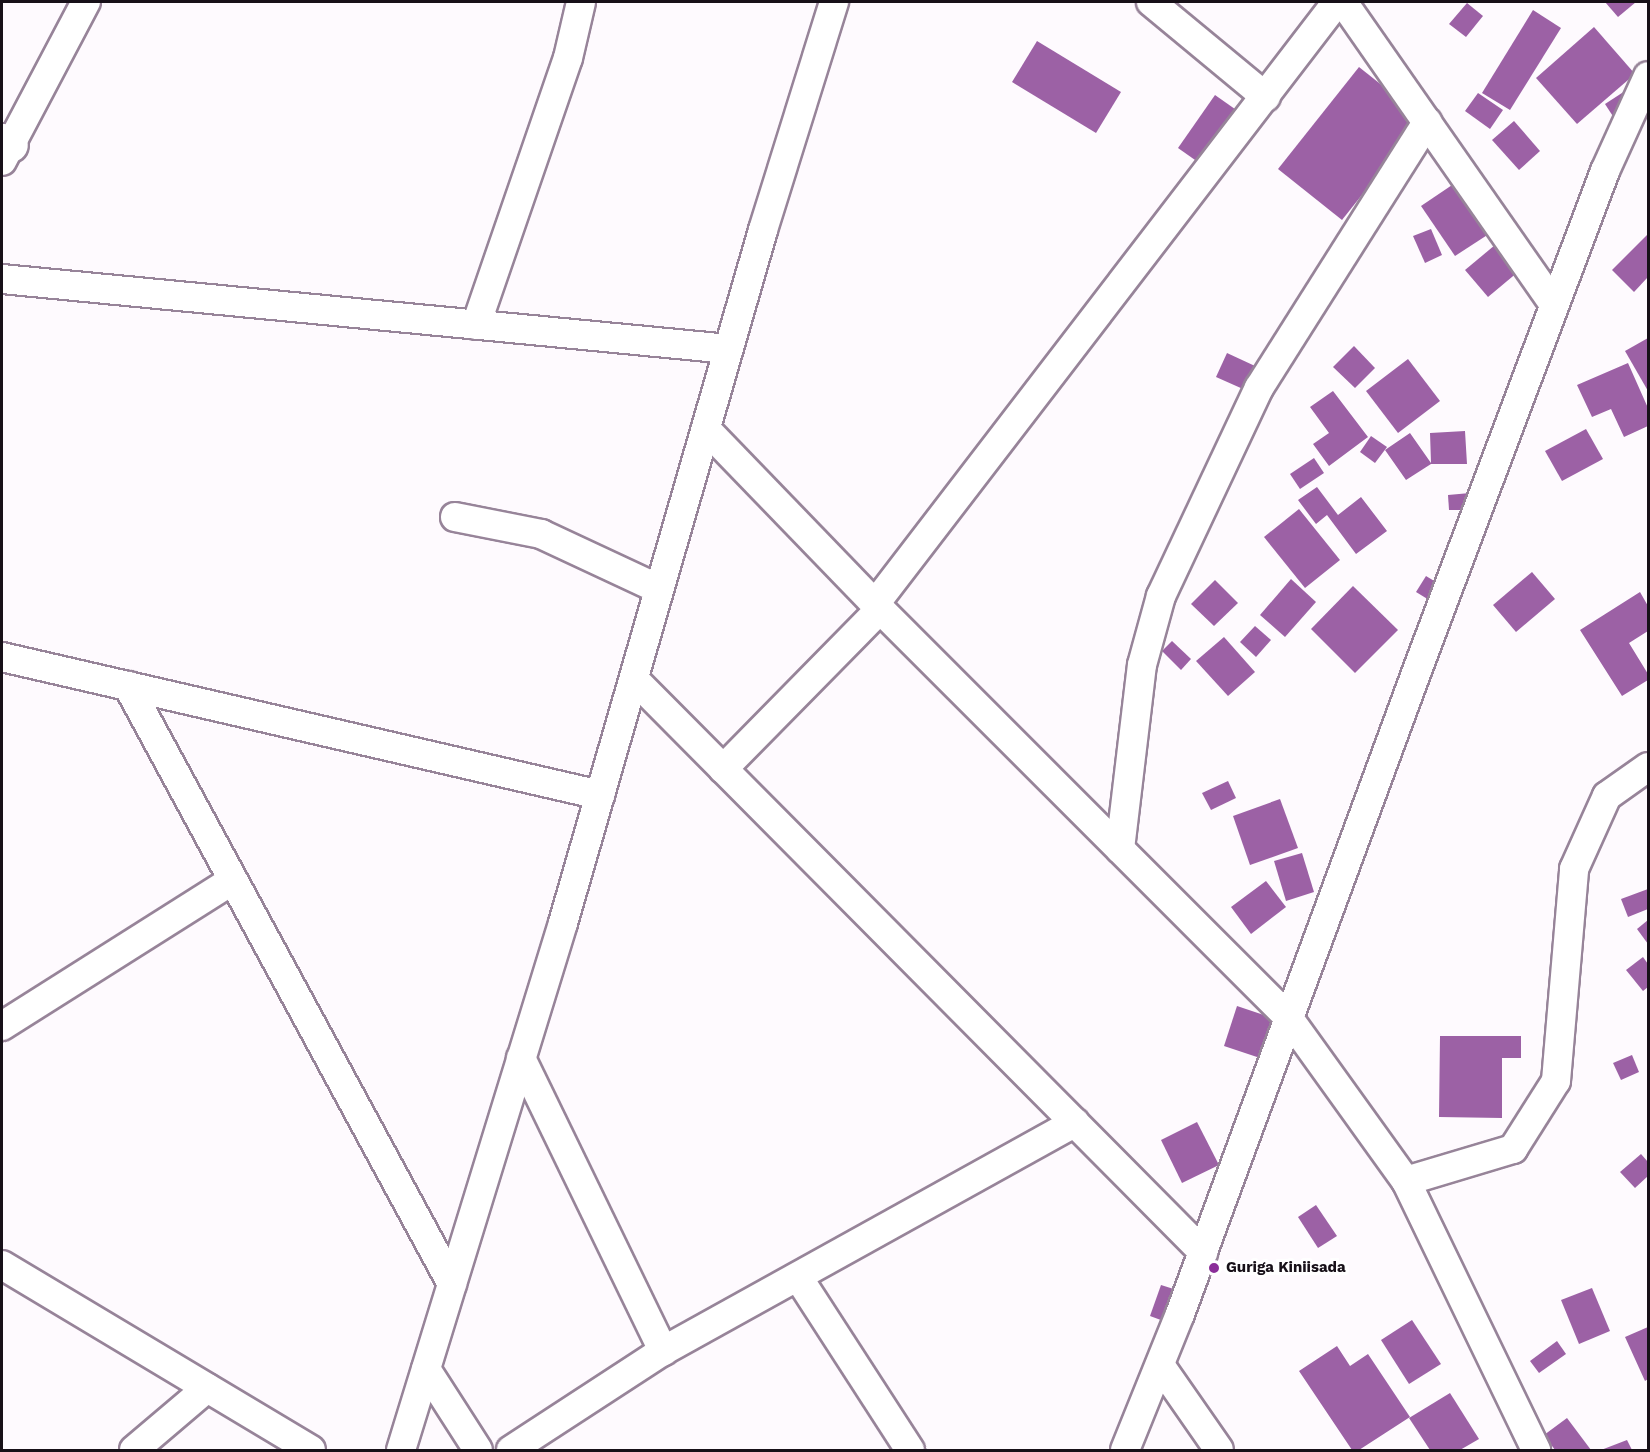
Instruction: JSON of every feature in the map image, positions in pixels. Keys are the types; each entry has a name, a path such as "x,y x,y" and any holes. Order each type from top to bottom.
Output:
{"street":[{"path":"4,148 86,2"},
{"path":"476,325 568,58 581,2"},
{"path":"401,1450 600,795 729,350 834,2"},
{"path":"1151,2 1266,97"},
{"path":"723,769 878,606 1336,2"},
{"path":"1343,2 1554,305"},
{"path":"1125,1450 1203,1252 1288,1017 1605,171 1648,76"},
{"path":"1120,849 1142,665 1161,596 1259,388 1426,122"},
{"path":"2,279 729,350"},
{"path":"706,429 878,606 1288,1017 1406,1181 1536,1450"},
{"path":"455,517 541,534 659,589"},
{"path":"2,657 600,795"},
{"path":"634,679 1203,1252"},
{"path":"128,686 452,1284"},
{"path":"1406,1181 1513,1149 1556,1081 1574,869 1607,796 1648,767"},
{"path":"2,1026 233,880"},
{"path":"521,1058 663,1351"},
{"path":"511,1450 663,1351 1075,1123"},
{"path":"2,1265 311,1450"},
{"path":"798,1277 910,1450"},
{"path":"1160,1365 1219,1450"},
{"path":"426,1369 478,1450"},
{"path":"134,1450 207,1388"}],"building":[{"path":"1605,2 1636,2 1618,17"},
{"path":"1467,3 1483,16 1466,37 1449,24"},
{"path":"1533,10 1561,28 1510,110 1482,93"},
{"path":"1594,27 1635,74 1577,124 1536,78"},
{"path":"1037,41 1121,92 1096,133 1012,82"},
{"path":"1359,67 1423,118 1342,220 1278,169"},
{"path":"1625,91 1636,108 1616,121 1605,104"},
{"path":"1478,93 1503,110 1490,129 1465,111"},
{"path":"1215,95 1242,114 1205,167 1178,148"},
{"path":"1514,121 1540,151 1519,170 1492,140"},
{"path":"1461,179 1495,230 1455,256 1421,206"},
{"path":"1431,229 1442,255 1425,263 1413,236"},
{"path":"1648,234 1648,277 1634,292 1612,270"},
{"path":"1507,235 1530,262 1488,297 1465,270"},
{"path":"1648,338 1648,391 1625,351"},
{"path":"1354,346 1375,368 1355,388 1333,367"},
{"path":"1227,353 1255,366 1243,389 1216,377"},
{"path":"1408,359 1440,401 1398,433 1366,391"},
{"path":"1628,363 1648,408 1648,426 1624,437 1611,409 1592,417 1577,385"},
{"path":"1333,391 1368,437 1329,466 1313,444 1329,433 1310,407"},
{"path":"1586,429 1603,459 1562,481 1545,451"},
{"path":"1465,431 1467,464 1431,464 1406,480 1385,450 1410,433 1431,463 1430,433"},
{"path":"1371,436 1387,447 1375,463 1360,452"},
{"path":"1314,458 1324,473 1300,489 1290,474"},
{"path":"1317,487 1338,515 1361,497 1387,531 1356,554 1327,515 1316,524 1298,500"},
{"path":"1470,493 1470,510 1449,510 1448,495"},
{"path":"1299,509 1340,560 1305,588 1264,537"},
{"path":"1532,572 1555,599 1516,632 1493,605"},
{"path":"1426,576 1449,590 1439,606 1416,592"},
{"path":"1291,579 1316,602 1285,637 1260,615"},
{"path":"1215,580 1238,603 1214,626 1191,604"},
{"path":"1353,586 1398,630 1355,673 1311,629"},
{"path":"1640,592 1648,606 1648,631 1629,643 1648,674 1648,680 1622,696 1580,630"},
{"path":"1255,626 1271,640 1256,657 1240,642"},
{"path":"1224,637 1255,672 1228,696 1196,661"},
{"path":"1172,641 1191,659 1181,670 1162,651"},
{"path":"1228,781 1236,798 1211,810 1202,793"},
{"path":"1280,799 1298,848 1250,865 1233,816"},
{"path":"1302,853 1314,892 1286,901 1274,861"},
{"path":"1266,881 1286,907 1251,934 1231,907"},
{"path":"1648,889 1648,909 1628,917 1621,899"},
{"path":"1648,920 1648,944 1637,929"},
{"path":"1643,957 1648,964 1648,987 1643,991 1626,970"},
{"path":"1237,1006 1279,1020 1266,1060 1224,1046"},
{"path":"1440,1036 1521,1036 1521,1058 1502,1058 1502,1118 1439,1117"},
{"path":"1632,1055 1639,1072 1621,1080 1613,1063"},
{"path":"1197,1122 1219,1165 1182,1183 1161,1140"},
{"path":"1641,1154 1648,1162 1648,1176 1635,1188 1620,1172"},
{"path":"1316,1205 1337,1236 1318,1248 1298,1217"},
{"path":"1161,1285 1180,1291 1169,1323 1150,1316"},
{"path":"1592,1288 1610,1331 1579,1344 1561,1300"},
{"path":"1412,1320 1441,1364 1409,1384 1381,1340"},
{"path":"1648,1327 1648,1379 1645,1381 1625,1337"},
{"path":"1557,1341 1566,1354 1539,1373 1530,1361"},
{"path":"1337,1346 1350,1366 1368,1354 1410,1417 1359,1450 1352,1450 1299,1371"},
{"path":"1450,1393 1479,1439 1460,1450 1430,1450 1409,1418"},
{"path":"1567,1418 1591,1450 1555,1450 1544,1435"},
{"path":"1627,1440 1632,1450 1601,1450"}],"place":[{"name":"Guriga Kiniisada","path":"1214,1268"}]}
